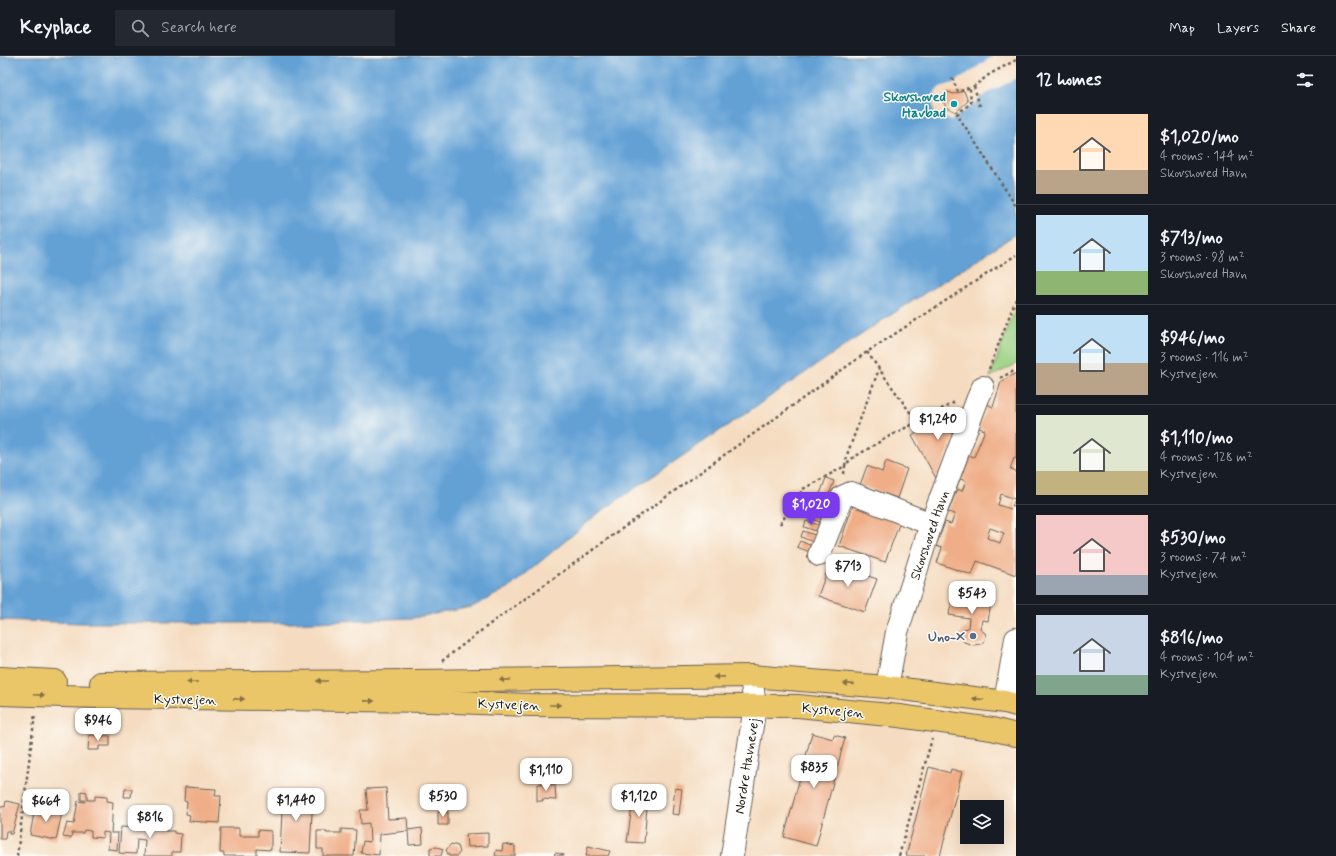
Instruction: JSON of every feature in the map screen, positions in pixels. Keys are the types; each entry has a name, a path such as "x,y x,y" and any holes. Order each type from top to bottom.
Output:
{"main road":[{"name":"Kystvejen","path":"0,678 93,683 751,676 888,688 1010,703"},
{"name":"Kystvejen","path":"0,694 96,698 431,701 530,705 798,706 937,721 992,729 1016,735"}],"street":[{"name":"Skovshoved Havn","path":"888,688 897,632 931,524 983,387"},
{"path":"819,555 842,497 851,492 931,524"},
{"path":"1010,703 1016,638"},
{"name":"Nordre Havnevej","path":"732,856 755,706 751,676"}],"path":[{"path":"952,78 958,92 968,88 970,89 990,74 1016,61"},
{"path":"974,86 980,107"},
{"path":"970,89 971,103 957,113 1016,206"},
{"path":"441,662 490,624 868,352 1016,255"},
{"path":"983,387 1016,299"},
{"path":"868,352 916,422"},
{"path":"842,497 848,452 879,369"},
{"path":"983,387 1016,370"},
{"path":"780,524 803,489 845,466 851,459 916,422 957,401"},
{"path":"17,856 38,695"},
{"path":"900,856 937,721"}],"green space":[{"path":"1016,307 1016,364 990,377"}],"water":[{"path":"0,56 1016,56 1016,234 880,322 600,512 510,587 472,607 413,618 289,623 80,623 0,620"}],"pier":[{"path":"993,56 1016,56 1016,78 981,97 976,103 952,120 938,118 934,112 933,104 935,92 940,87 954,83"}],"building":[{"name":"Skovshoved Havbad","path":"964,91 968,101 956,112 946,107 942,99 948,92 954,94"},
{"path":"1016,373 1016,459 1014,458 1010,469 1016,471 1016,575 977,561 972,575 937,563 942,548 936,546 945,522 951,524 955,514 948,512 957,489 962,491 966,481 960,479 969,455 974,457 985,430 979,428 987,404 993,407 1001,382","holes":["1001,494 1015,499 1011,509 998,505","990,528 1004,533 1000,543 987,538"]},
{"path":"964,407 937,480 912,435"},
{"path":"886,461 907,469 897,498 860,485 867,466 882,472"},
{"path":"826,478 834,481 822,513 814,510"},
{"path":"853,505 900,522 885,562 839,546"},
{"path":"810,512 822,516 820,522 808,518"},
{"path":"806,521 819,525 816,531 804,527"},
{"path":"803,531 815,535 813,542 801,537"},
{"path":"800,541 812,546 810,552 797,547"},
{"path":"830,563 877,579 865,612 818,596"},
{"path":"953,592 992,597 988,621 982,620 980,629 986,636 985,640 981,644 973,645 964,642 962,639 960,634 964,629 968,628 969,618 949,615"},
{"path":"812,733 833,739 834,735 845,738 816,846 784,837"},
{"path":"89,735 110,736 110,746 99,746 99,750 88,750"},
{"path":"929,767 950,773 951,769 962,772 940,856 906,856"},
{"path":"542,783 555,785 556,800 542,799 543,801 537,801 537,785"},
{"path":"185,787 216,789 215,796 221,796 219,823 189,821 190,815 186,814 187,802 184,801"},
{"path":"386,788 388,819 407,818 408,830 422,828 423,844 409,845 408,831 380,834 379,855 361,853 363,841 370,842 369,823 361,824 360,810 368,810 366,789"},
{"path":"675,788 682,789 679,815 672,814"},
{"path":"125,789 132,789 131,797 124,797"},
{"path":"81,791 87,792 87,800 95,800 95,796 107,797 107,801 113,802 111,833 118,833 117,850 108,849 109,833 103,832 103,838 91,837 91,831 84,830 83,833 72,833 71,838 63,837 67,823 74,824 78,801 85,802 85,800 81,800"},
{"path":"283,791 313,792 310,853 280,852"},
{"path":"634,792 651,794 649,807 647,806 644,843 627,842"},
{"path":"6,801 20,804 12,834 9,834 10,831 6,831 5,839 0,839 0,806 5,807"},
{"path":"44,804 55,807 54,812 62,813 56,840 30,835 35,808 43,809"},
{"path":"438,812 448,812 448,825 438,825"},
{"path":"139,817 156,818 156,824 166,824 165,831 174,831 174,833 181,834 180,852 172,852 172,856 144,856 145,840 137,839 136,854 119,853 121,827 138,828"},
{"path":"221,828 239,828 239,836 258,836 258,830 271,831 271,850 257,849 257,856 224,856 224,853 220,853"},
{"path":"341,829 356,830 354,856 323,856 323,849 317,849 317,831 326,831 326,833 341,833"},
{"path":"488,833 488,846 467,847 466,834"},
{"path":"451,844 458,846 460,852 457,856 449,856 446,850"},
{"path":"503,844 515,846 515,856 495,856 496,850 502,851"},
{"path":"588,846 610,851 608,856 586,856"},
{"path":"437,847 443,849 441,856 430,856 430,848"},
{"path":"555,853 564,855 564,856 554,856"}],"place":[{"name":"Skovshoved Havbad","path":"954,104"},
{"name":"Uno-X","path":"973,636"}]}
